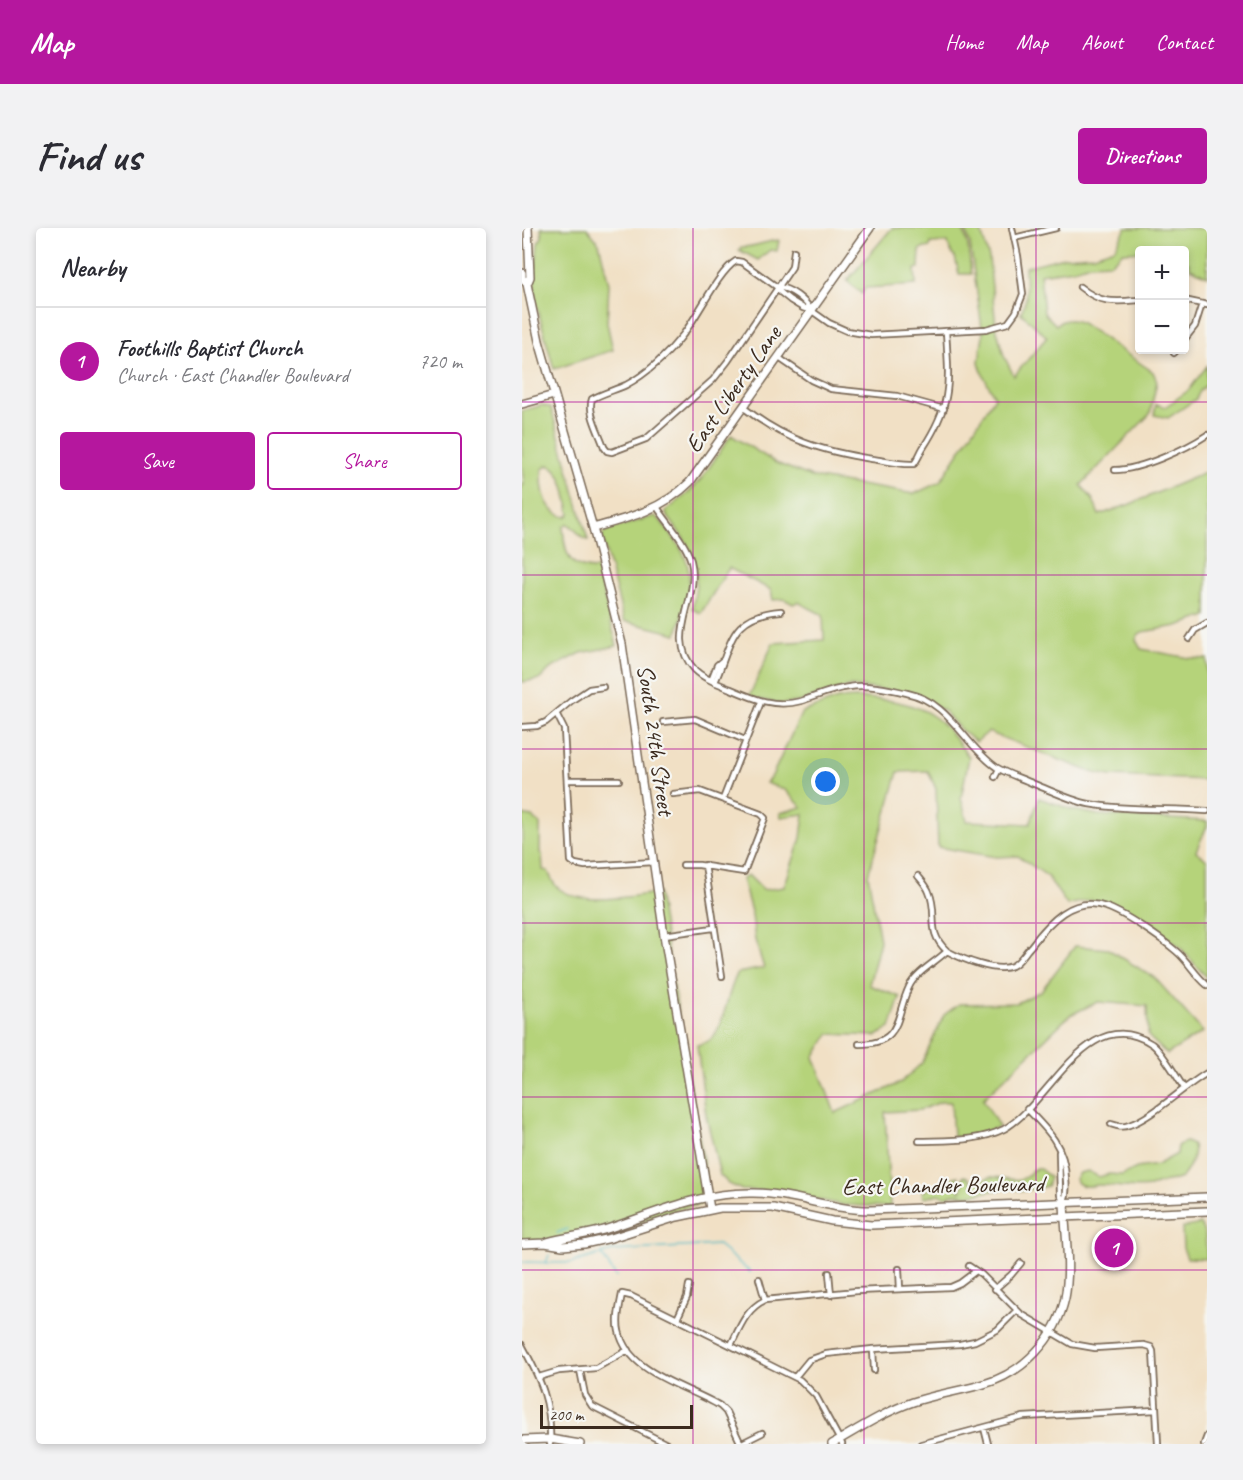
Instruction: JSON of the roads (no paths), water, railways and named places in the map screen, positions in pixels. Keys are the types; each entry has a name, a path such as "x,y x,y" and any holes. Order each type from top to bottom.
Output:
{"street":[{"name":"South 24th Street","path":"527,284 530,277 528,228"},
{"name":"East Liberty Lane","path":"593,528 657,507 679,493 690,482 870,228"},
{"path":"794,251 792,267 777,287 728,361 702,392 646,439 619,450 607,451 590,402 597,396 634,381 670,350 681,338 730,266 736,261 742,262 777,287 790,300 847,331 863,334 986,329 1008,323 1016,312 1023,294 1021,271 1011,228"},
{"path":"1014,238 1056,228"},
{"name":"South 24th Street","path":"522,273 522,278 527,284 533,319 554,395 593,528 625,658 664,935 710,1209"},
{"path":"777,287 785,287 807,303 812,311"},
{"path":"1080,287 1090,296 1106,301 1135,300"},
{"path":"790,300 794,294"},
{"path":"1189,301 1205,304 1189,334"},
{"path":"1008,323 1013,329"},
{"path":"744,408 785,435 813,447 843,454 914,464 941,419 948,394 946,331"},
{"path":"779,357 811,380 831,388 897,396 944,409"},
{"path":"948,394 955,394"},
{"path":"522,404 554,395"},
{"path":"1115,470 1140,466 1207,435"},
{"path":"657,507 691,561 693,580 681,634 682,647 693,669 713,681 761,702 781,704 798,702 828,691 851,686 908,693 933,702 944,711 976,750 999,769 1069,798 1090,804 1207,811"},
{"path":"713,681 736,631 746,621 763,613 781,611"},
{"path":"1189,639 1195,630 1207,623"},
{"path":"522,727 537,726 556,715 589,689 603,687"},
{"path":"723,799 761,702"},
{"path":"556,715 564,729 571,861 585,866 654,862"},
{"path":"663,722 695,718 745,740"},
{"path":"994,777 999,769"},
{"path":"567,780 619,780"},
{"path":"674,794 700,791 761,814 765,818 744,872 683,865"},
{"path":"705,866 722,975"},
{"path":"918,876 932,900 933,929 936,938 947,951 992,968 1010,967 1020,960 1042,930 1061,913 1081,905 1103,905 1118,911 1176,950 1207,985"},
{"path":"664,935 713,927"},
{"path":"859,1044 873,1044 893,1032 898,1024 909,987 947,951"},
{"path":"919,1141 958,1140 990,1135 1011,1124 1081,1050 1097,1038 1117,1034 1137,1037 1153,1045 1184,1088"},
{"path":"1111,1124 1120,1127 1130,1125 1147,1116 1207,1073"},
{"path":"832,1444 841,1442 887,1413 912,1402 977,1386 1002,1377 1029,1358 1050,1332 1062,1306 1066,1287 1065,1160 1053,1136 1027,1109"},
{"name":"East Chandler Boulevard","path":"545,1243 563,1237 610,1229 673,1205 709,1196 742,1193 774,1194 861,1210 1207,1197"},
{"name":"East Chandler Boulevard","path":"522,1244 545,1243 563,1246 584,1244 710,1209 743,1207 773,1208 832,1221 871,1225 1207,1211"},
{"path":"995,1289 1021,1263"},
{"path":"969,1266 981,1274 1016,1311 1072,1344 1088,1348 1150,1347 1153,1351 1158,1444"},
{"path":"899,1269 900,1289"},
{"path":"731,1346 746,1316 765,1300 951,1287 976,1271"},
{"path":"830,1273 831,1295"},
{"path":"759,1279 765,1300"},
{"path":"677,1319 687,1297 689,1285"},
{"path":"762,1433 740,1444 726,1412 720,1406 637,1362 619,1331 622,1294 631,1296 795,1377 816,1396 841,1442"},
{"path":"795,1377 805,1364 820,1355 975,1341 997,1330 1016,1311"},
{"path":"522,1345 539,1377 549,1407 550,1441"},
{"path":"873,1349 874,1370"},
{"path":"539,1377 559,1371 600,1367 628,1350"},
{"path":"580,1370 585,1395 592,1406 667,1444"},
{"path":"921,1444 1023,1417 1156,1410"},
{"path":"984,1428 988,1444"},
{"path":"1204,1444 1207,1436"},
{"path":"522,1440 580,1444"}],"waterway":[{"path":"557,1233 567,1229"},
{"path":"522,1262 571,1263 612,1251 718,1245 750,1272"},
{"path":"546,1263 549,1255"},
{"path":"602,1255 616,1277"}],"place":[{"name":"Foothills Baptist Church","path":"1114,1248"}]}
